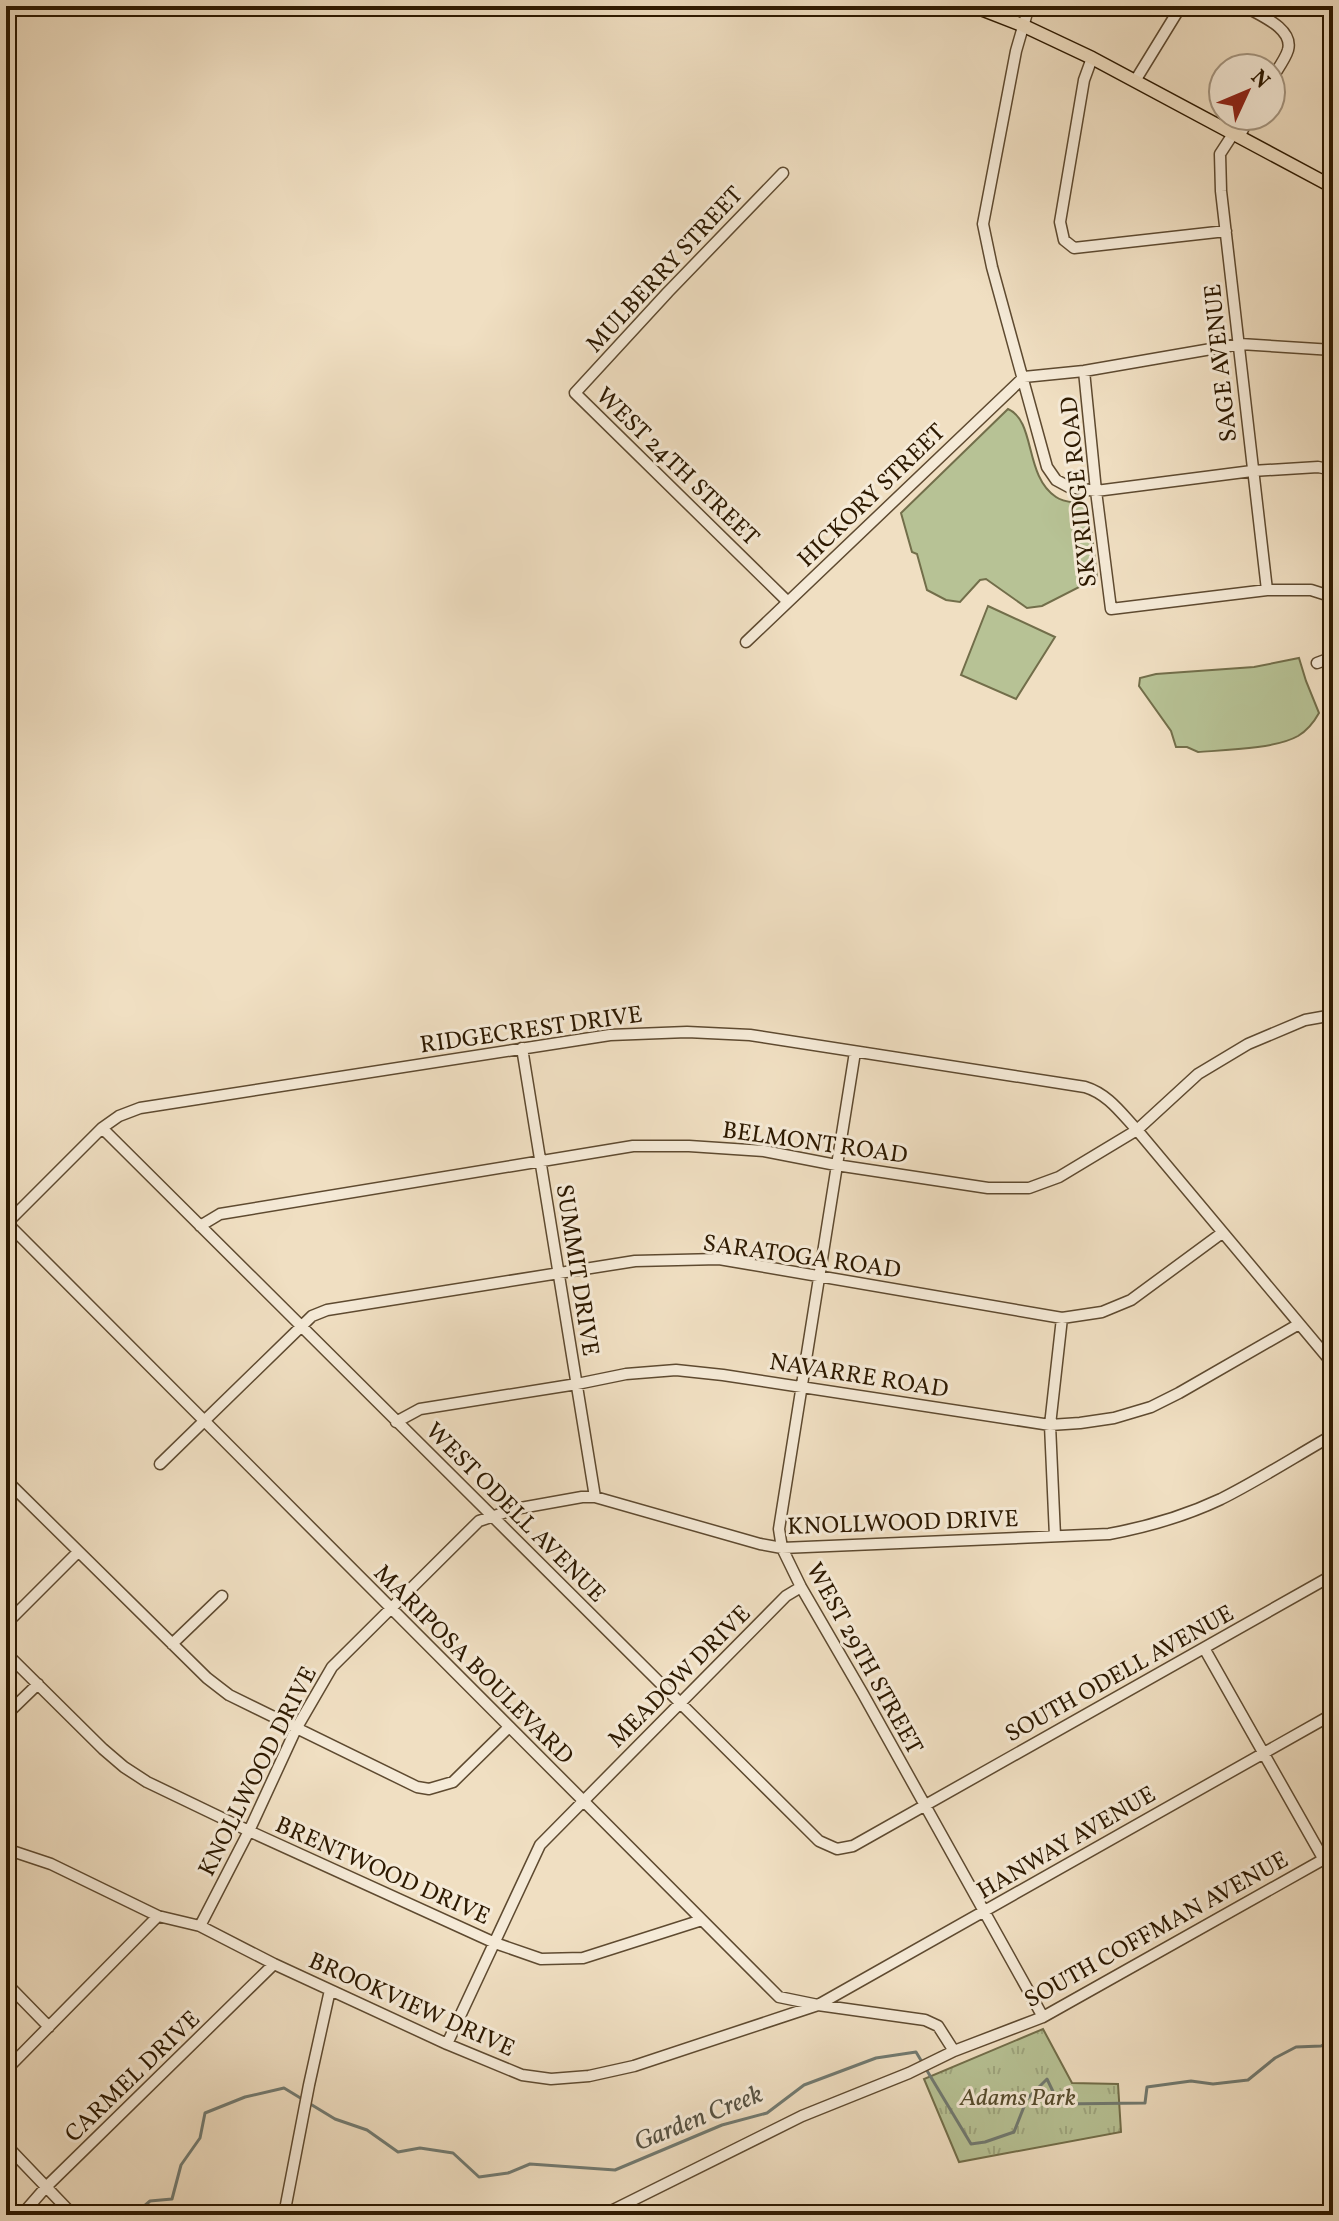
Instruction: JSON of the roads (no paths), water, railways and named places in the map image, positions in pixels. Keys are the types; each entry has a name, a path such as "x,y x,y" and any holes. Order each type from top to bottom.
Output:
{"main road":[{"path":"973,6 1092,58 1333,187"}],"street":[{"path":"1029,6 1022,25 983,224 1047,467 1056,480 1069,487 1096,491 1252,471 1318,467 1333,470"},
{"path":"1135,81 1181,6"},
{"path":"1244,6 1282,29 1288,39 1287,52"},
{"path":"1092,58 1084,80 1060,222 1064,240 1074,248 1226,231"},
{"name":"SAGE AVENUE","path":"1239,132 1220,154 1221,191 1267,590"},
{"name":"MULBERRY STREET","path":"575,393 783,173"},
{"path":"1024,377 1084,371 1240,344 1333,350"},
{"name":"SKYRIDGE ROAD","path":"1084,371 1111,609 1267,590"},
{"name":"HICKORY STREET","path":"746,642 1024,377"},
{"name":"WEST 24TH STREET","path":"575,393 788,602"},
{"path":"1267,590 1311,590 1333,597"},
{"path":"1317,663 1333,657"},
{"name":"BELMONT ROAD","path":"200,1226 220,1214 633,1146 764,1151 988,1188 1029,1188 1059,1177 1137,1130 1198,1074 1248,1044 1305,1020 1333,1015"},
{"name":"RIDGECREST DRIVE","path":"6,1223 102,1128 119,1116 140,1108 610,1035 687,1032 750,1035 1085,1087 1101,1093 1137,1130 1333,1364"},
{"name":"SUMMIT DRIVE","path":"522,1048 595,1497"},
{"name":"WEST 29TH STREET","path":"855,1052 779,1529 782,1548 1043,2017"},
{"name":"WEST ODELL AVENUE","path":"102,1128 819,1841 837,1849 853,1846 925,1805"},
{"name":"MARIPOSA BOULEVARD","path":"6,1223 779,1997 925,2020 938,2026 954,2051"},
{"name":"SARATOGA ROAD","path":"160,1464 312,1316 327,1310 635,1261 719,1259 1062,1318 1102,1312 1131,1300 1222,1233"},
{"path":"1055,1536 1050,1425 1062,1318"},
{"name":"NAVARRE ROAD","path":"396,1422 420,1409 626,1374 676,1370 1050,1425 1080,1423 1114,1418 1151,1407 1299,1324"},
{"name":"KNOLLWOOD DRIVE","path":"200,1926 249,1831 296,1729 332,1667 479,1521 515,1509 595,1497 782,1548 1109,1534 1193,1511 1222,1498 1333,1435"},
{"path":"6,1480 207,1678 229,1695 296,1729 417,1787 429,1789 453,1782 508,1728"},
{"path":"6,1624 78,1552"},
{"name":"SOUTH ODELL AVENUE","path":"925,1805 1333,1575"},
{"name":"MEADOW DRIVE","path":"447,2044 540,1845 786,1596 801,1587"},
{"path":"172,1644 222,1596"},
{"path":"1204,1648 1328,1857"},
{"name":"BRENTWOOD DRIVE","path":"6,1653 124,1767 147,1782 495,1943 541,1959 583,1958 702,1920"},
{"path":"6,1715 38,1684"},
{"name":"HANWAY AVENUE","path":"818,2005 1333,1714"},
{"name":"BROOKVIEW DRIVE","path":"6,1849 51,1864 158,1916 200,1926 330,1990 522,2075 551,2079 589,2076 634,2066 818,2005"},
{"name":"SOUTH COFFMAN AVENUE","path":"603,2215 802,2116 1043,2017 1328,1857"},
{"path":"6,2070 158,1916"},
{"name":"CARMEL DRIVE","path":"17,2215 26,2210 274,1964"},
{"path":"6,1983 49,2027"},
{"path":"284,2215 330,1990"},
{"path":"6,2145 73,2215"}],"waterway":[{"name":"Garden Creek","path":"926,2069 971,2144 1014,2132 1027,2099 1047,2079 1059,2104 1145,2103 1147,2087 1191,2081 1213,2084 1248,2080 1275,2058 1296,2047 1321,2046 1333,2040"},
{"name":"Garden Creek","path":"134,2215 150,2201 172,2199 181,2165 200,2138 205,2113 245,2097 284,2088 335,2119 367,2130 398,2152 420,2148 453,2153 479,2177 508,2173 530,2164 615,2170 722,2125 767,2113 804,2085 876,2058 916,2052 922,2062"}],"park label":[{"name":"Adams Park","path":"1018,2097"}]}
